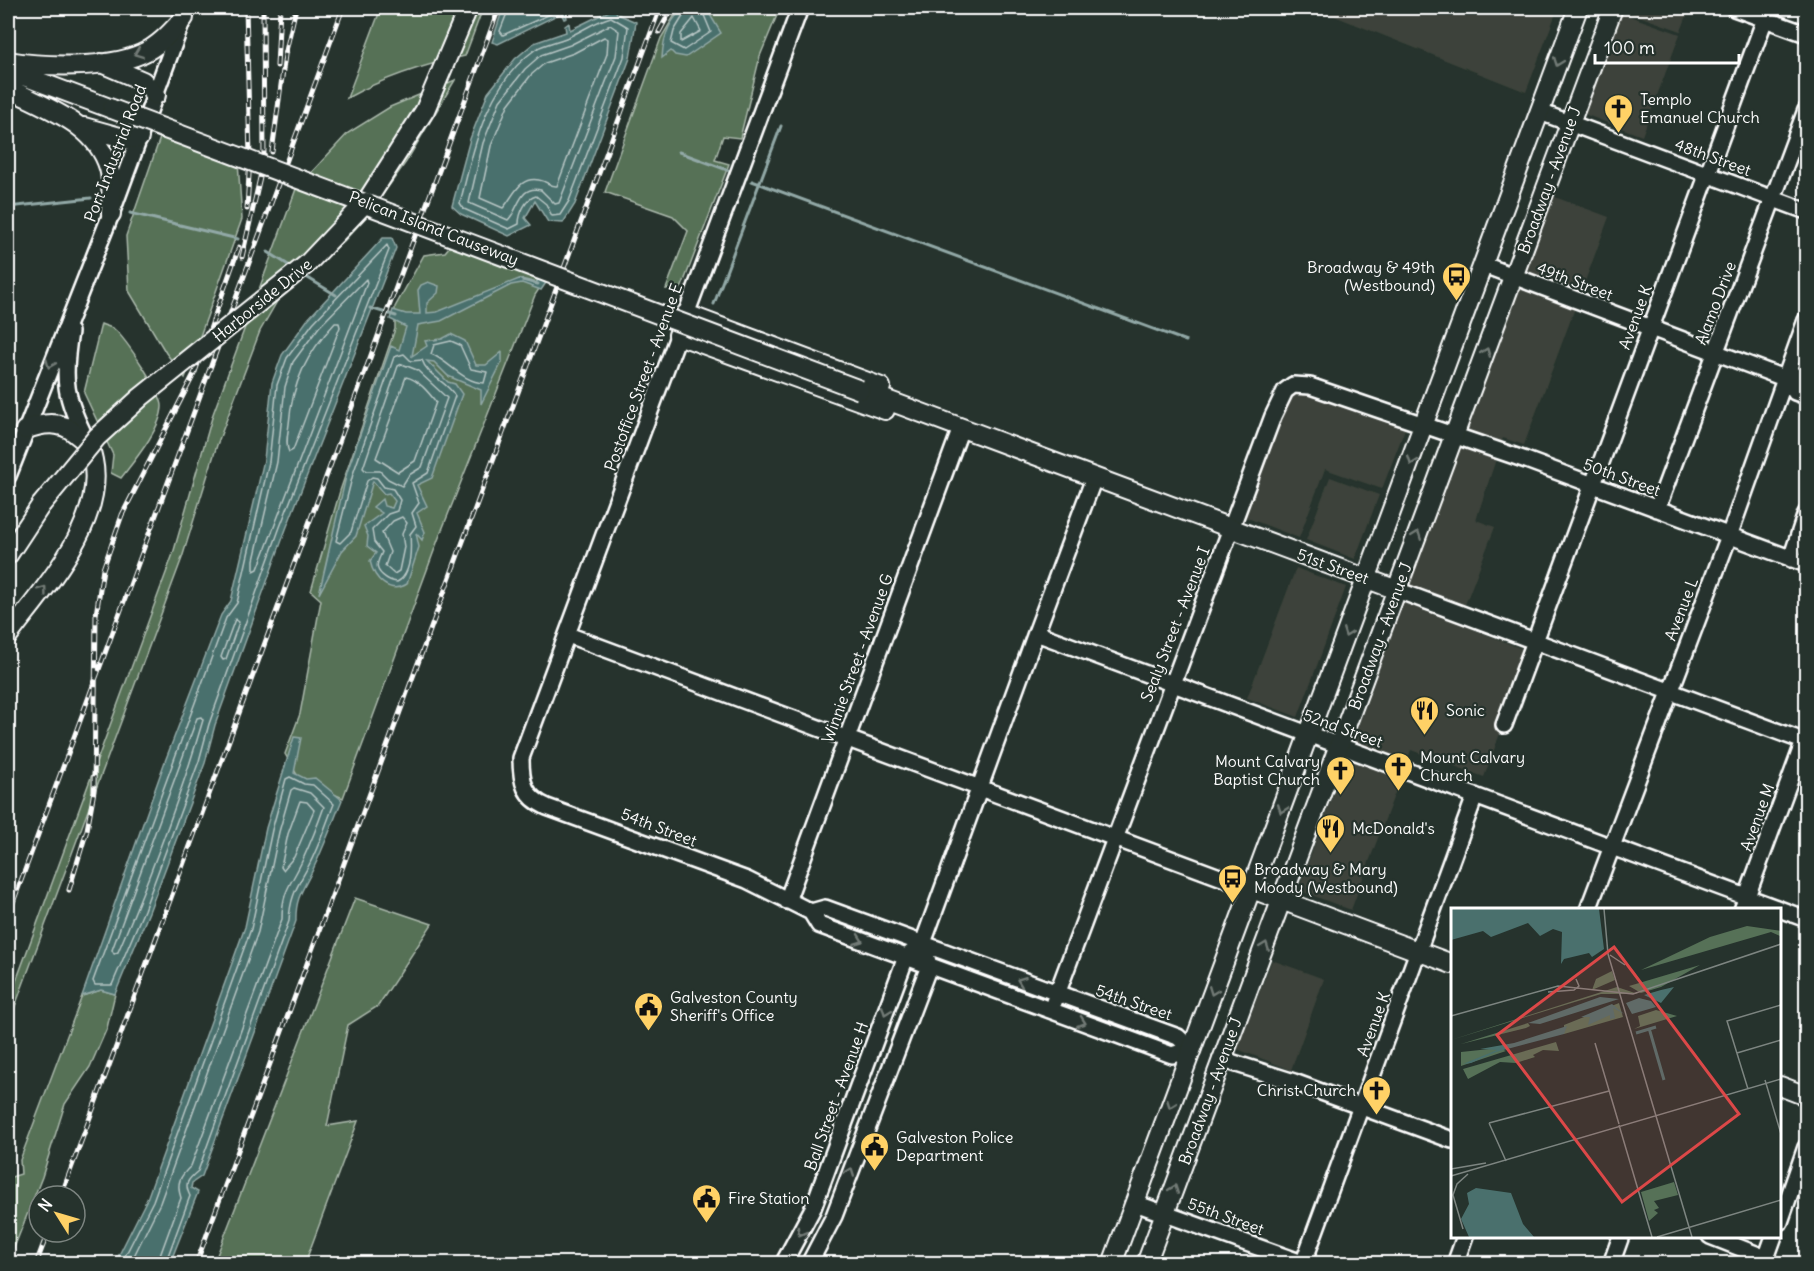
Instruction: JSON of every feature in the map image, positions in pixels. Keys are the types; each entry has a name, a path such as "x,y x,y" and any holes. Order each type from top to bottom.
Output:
{"main road":[{"name":"Harborside Drive","path":"8,555 41,505 97,437 141,396 307,264 366,202 425,110 468,8"},
{"name":"Broadway - Avenue J","path":"1112,1263 1368,579 1578,8"},
{"name":"Broadway - Avenue J","path":"1146,1263 1613,8"},
{"path":"8,61 26,64 101,63 141,54 161,42 185,13"},
{"path":"101,63 143,81 156,95"},
{"name":"Pelican Island Causeway","path":"8,70 366,202 860,390"},
{"path":"8,88 80,125 127,139 139,138"},
{"path":"80,125 96,140 110,170 111,214"},
{"path":"686,314 861,379 892,392 940,420"},
{"path":"678,335 861,403 896,413 940,420"},
{"name":"51st Street","path":"860,390 1397,590"},
{"path":"8,636 61,565 77,538 92,495 95,470 90,447 73,430 54,423 40,423 25,430"},
{"path":"1252,889 1451,964"},
{"path":"1191,1050 1221,1059"},
{"path":"1781,1087 1806,1096"}],"street":[{"name":"Postoffice Street - Avenue E","path":"521,758 800,8"},
{"path":"1734,8 1767,13 1806,34"},
{"name":"Port Industrial Road","path":"8,476 111,214 185,13"},
{"name":"Avenue K","path":"1504,725 1767,13"},
{"name":"Alamo Drive","path":"1657,509 1806,110"},
{"name":"48th Street","path":"1540,112 1806,211"},
{"name":"49th Street","path":"1484,265 1787,380 1795,392 1806,396"},
{"name":"Port Industrial Road","path":"74,310 65,364 66,393 90,447"},
{"name":"Avenue L","path":"1588,908 1787,380 1806,320"},
{"name":"49th Street","path":"1787,380 1797,376 1806,380"},
{"name":"Sealy Street - Avenue I","path":"1051,1010 1171,685 1273,416 1285,391 1293,385 1310,386 1425,424"},
{"name":"50th Street","path":"1425,424 1806,564"},
{"name":"Winnie Street - Avenue G","path":"787,901 961,428"},
{"path":"906,957 923,943 978,787 1094,478"},
{"path":"1791,559 1806,513"},
{"name":"51st Street","path":"1397,590 1806,740"},
{"name":"52nd Street","path":"1036,633 1171,685 1611,846 1744,903 1763,908"},
{"path":"568,635 1252,889"},
{"name":"Avenue M","path":"1744,903 1806,740"},
{"name":"54th Street","path":"521,758 521,777 524,789 534,801 747,880 811,912 819,925 1172,1055 1191,1050"},
{"name":"Avenue K","path":"1304,1263 1475,796"},
{"name":"54th Street","path":"811,912 825,908 923,943 1178,1037 1191,1050"},
{"name":"52nd Street","path":"1781,913 1806,919"},
{"path":"809,1263 834,1216 929,966 923,943"},
{"name":"Ball Street - Avenue H","path":"783,1263 813,1208 906,957"},
{"path":"1221,1059 1451,1140"},
{"path":"855,1094 876,1101"},
{"path":"1781,1217 1806,1148"},
{"name":"55th Street","path":"1135,1203 1304,1263"},
{"path":"813,1208 834,1216"},
{"path":"1455,1263 1464,1238"},
{"path":"1611,1263 1620,1238"},
{"path":"1714,1238 1765,1261 1773,1238"}],"shaded area":[{"path":"1314,8 1558,8 1526,92"},
{"path":"1623,8 1690,8 1681,31 1622,10"},
{"path":"1621,13 1680,34 1642,136 1584,114"},
{"path":"1552,196 1609,217 1524,445 1503,438 1476,520 1495,527 1458,623 1530,652 1484,777 1411,750 1351,910 1298,890"},
{"path":"1291,390 1405,429 1382,489 1325,469 1299,538 1242,516"},
{"path":"1330,477 1379,495 1355,559 1306,540"},
{"path":"1296,568 1346,587 1298,717 1247,698"},
{"path":"1272,960 1324,979 1291,1070 1237,1049"}],"green space":[{"path":"381,8 483,8 465,56 404,72 347,98"},
{"path":"679,8 780,8 760,56 740,138 723,136 715,160 729,164 681,289 666,289 688,231 673,216 605,192 661,38"},
{"path":"455,80 406,162 368,215 344,241 279,298 260,331 217,445 182,558 8,1025 8,1003 173,554 213,414 296,189 348,133 390,107"},
{"path":"161,135 238,162 242,219 185,378 166,353 129,291 126,236"},
{"path":"460,234 552,269 535,295 438,540 343,798 300,780 285,754 300,714 321,600 311,591 340,491 395,329 395,307 424,255 445,252"},
{"path":"101,324 114,329 126,343 150,379 161,400 162,407 152,435 121,478 111,473 113,455 84,393"},
{"path":"355,898 432,924 378,1006 348,1025 327,1126 358,1121 305,1263 214,1263"},
{"path":"101,990 115,994 107,1028 90,1067 65,1104 39,1184 27,1184 27,1215 8,1263 8,1187 11,1177 21,1174 20,1160 82,996"}],"water":[{"path":"503,8 579,8 566,13 567,18 564,19 561,13 498,44 492,42"},
{"path":"615,8 617,14 636,22 630,58 575,204 563,223 548,222 535,201 525,218 531,225 509,236 461,214 452,206 470,139 488,93 515,59 534,43 566,32 565,26 569,23 570,30"},
{"path":"685,8 706,8 721,33 686,57 675,55 671,51 662,58 668,30"},
{"path":"383,238 392,238 396,248 286,529 215,725 205,763 149,912 115,994 101,990 82,996 164,764 221,615 231,601 264,460 272,383 282,355 308,319"},
{"path":"544,271 552,274 541,290 522,283 511,285 441,321 418,325 412,356 427,346 425,341 442,339 451,334 465,341 476,365 486,365 502,352 502,362 481,404 481,390 448,376 434,362 427,361 448,382 455,384 462,394 432,478 417,485 427,506 417,513 425,532 422,540 416,533 419,547 407,584 394,588 388,586 379,579 372,568 370,561 376,553 367,546 368,536 364,526 382,513 373,507 382,499 384,506 392,508 395,501 389,493 384,494 373,481 356,536 342,551 319,594 347,472 391,346 399,350 406,327 390,319 393,310 406,314 420,314 418,290 421,285 428,282 439,286 438,293 427,303 427,313 437,312 519,279 535,284"},
{"path":"294,737 301,738 294,773 306,779 315,778 342,800 319,857 299,897 296,921 202,1176 192,1183 191,1188 198,1192 170,1263 115,1263 147,1199 245,927 266,828"}],"waterway":[{"path":"714,304 781,126"},
{"path":"679,152 730,171"},
{"path":"752,181 1186,341"},
{"path":"8,207 91,198"},
{"path":"130,213 238,239"},
{"path":"268,252 293,268"},
{"path":"303,275 336,295"},
{"path":"522,280 538,284"},
{"path":"370,308 396,316"}],"railway":[{"path":"246,8 250,157 247,209"},
{"path":"242,257 264,160 263,8"},
{"path":"277,66 280,8"},
{"path":"272,152 285,55 296,8"},
{"path":"8,916 343,8"},
{"path":"65,1184 499,8"},
{"path":"196,1264 660,8"},
{"path":"659,32 672,8"},
{"path":"69,890 87,830 94,791 96,615 103,569 122,515 195,372 239,247"},
{"path":"36,1264 44,1244"}],"place":[{"name":"Templo Emanuel Church","path":"1619,134"},
{"name":"Broadway & 49th (Westbound)","path":"1456,302"},
{"name":"Sonic","path":"1425,736"},
{"name":"Mount Calvary Church","path":"1399,792"},
{"name":"Mount Calvary Baptist Church","path":"1341,796"},
{"name":"McDonald's","path":"1331,854"},
{"name":"Broadway & Mary Moody (Westbound)","path":"1233,904"},
{"name":"Galveston County Sheriff's Office","path":"649,1032"},
{"name":"Christ Church","path":"1377,1116"},
{"name":"Galveston Police Department","path":"875,1172"},
{"name":"Fire Station","path":"707,1224"}]}
